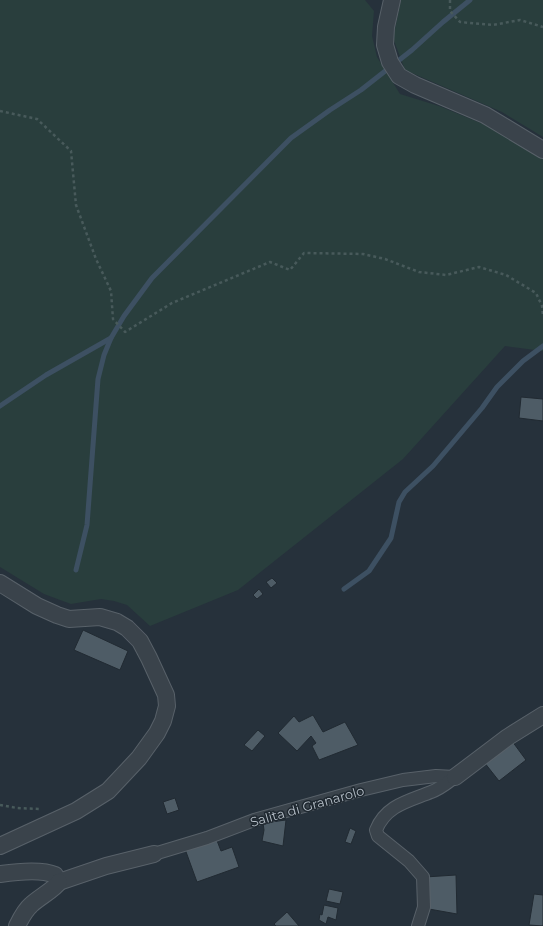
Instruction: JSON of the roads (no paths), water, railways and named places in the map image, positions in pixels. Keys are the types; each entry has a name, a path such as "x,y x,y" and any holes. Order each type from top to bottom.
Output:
{"street":[{"path":"392,0 386,27 385,45 390,62 399,76 415,85 485,115 543,150"},
{"path":"0,583 37,606 57,615 69,619 100,617 117,622 127,628 140,641 149,658 166,695 167,706 157,733 138,758 108,791 76,811 0,846"},
{"path":"418,926 424,906 423,877 409,861 378,836 376,830 378,823 404,802 444,786 508,737 543,715"},
{"name":"Salita di Granarolo","path":"59,882 106,866 154,854 207,838 254,820 361,790 404,780 436,776 455,777"},
{"path":"0,874 44,872 55,875 59,882 55,887 30,905 17,926"}],"waterway":[{"path":"76,570 87,525 98,379 104,355 111,338 124,316 152,278 291,138 361,90 412,50 470,0"},
{"path":"0,406 46,375 111,338"},
{"path":"344,589 369,571 391,538 399,502 405,492 433,466 482,408 497,387 523,361 543,346"}]}
